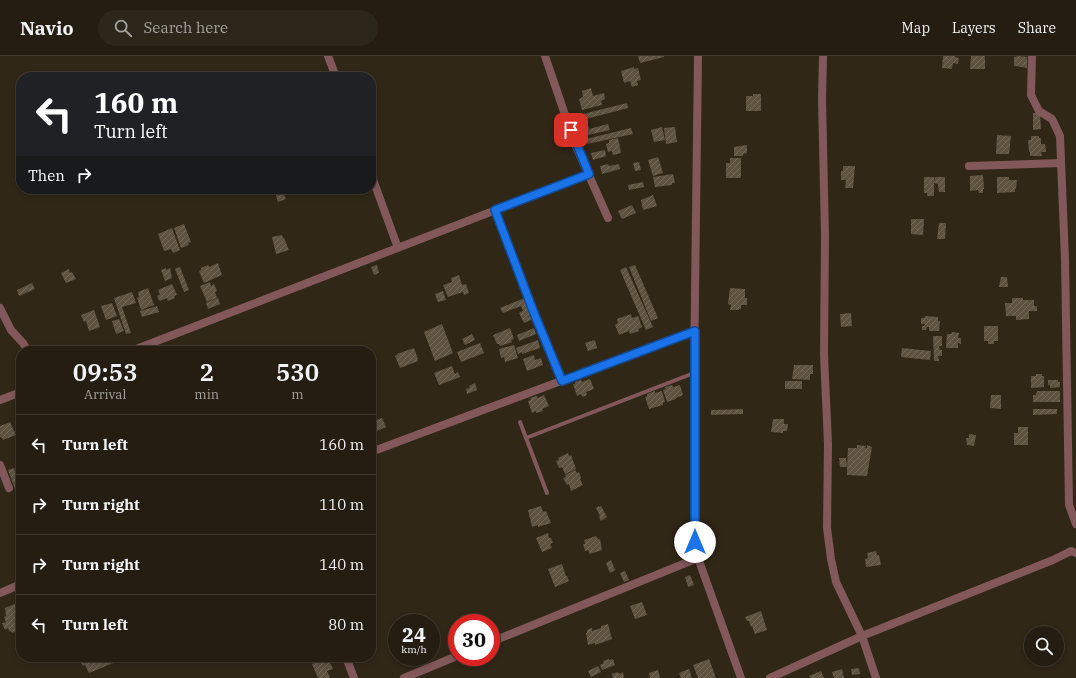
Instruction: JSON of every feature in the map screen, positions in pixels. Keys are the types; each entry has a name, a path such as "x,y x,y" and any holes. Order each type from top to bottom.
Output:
{"street":[{"path":"328,56 334,72"},
{"path":"545,56 575,144 608,218"},
{"path":"698,56 694,373 695,542 698,558 741,678"},
{"path":"823,56 822,107 825,236 824,355 828,444 827,528 836,582 862,636 876,678"},
{"path":"1032,56 1031,95 1039,111 1052,119 1060,136 1065,259 1069,505 1076,524"},
{"path":"969,166 1061,163"},
{"path":"156,346 398,248 589,174"},
{"path":"376,188 398,248"},
{"path":"495,210 534,313 562,381"},
{"path":"0,308 11,330 25,346"},
{"path":"376,450 695,331"},
{"path":"0,400 16,394"},
{"path":"0,465 9,488"},
{"path":"770,678 862,636 1053,560 1071,551 1076,552"},
{"path":"500,638 698,558"},
{"path":"0,592 16,586"},
{"path":"404,678 448,660"},
{"path":"348,662 354,678"}],"lane":[{"path":"526,438 694,373"},
{"path":"520,422 547,493"}],"building":[{"path":"638,56 664,56 664,57 640,63"},
{"path":"943,56 955,56 959,58 958,64 953,63 952,69 942,68"},
{"path":"971,56 985,56 985,69 970,69"},
{"path":"1014,57 1027,57 1027,68 1014,66"},
{"path":"634,67 634,69 638,68 641,80 637,81 638,85 632,87 630,81 624,83 621,71"},
{"path":"591,88 593,96 604,93 605,99 601,101 602,105 582,110 579,99 583,97 582,91"},
{"path":"753,94 761,94 761,111 746,111 746,96 753,96"},
{"path":"627,103 628,108 586,119 589,129 608,124 610,130 584,136 579,115"},
{"path":"1033,113 1040,113 1041,129 1033,130"},
{"path":"662,127 665,140 654,142 651,130"},
{"path":"675,127 677,142 666,144 664,128"},
{"path":"631,128 633,134 587,144 586,139"},
{"path":"997,135 1011,136 1009,154 996,154"},
{"path":"1031,136 1039,136 1039,138 1041,138 1041,144 1045,144 1046,152 1041,152 1042,156 1030,156 1028,140 1031,140"},
{"path":"618,138 621,153 613,155 612,151 608,152 606,144 609,143 609,140"},
{"path":"747,145 747,153 743,154 743,156 734,156 734,147"},
{"path":"605,150 606,156 593,160 591,153"},
{"path":"658,157 663,173 653,176 648,160"},
{"path":"730,158 741,158 741,178 726,178 726,163 730,163"},
{"path":"639,162 641,170 635,171 633,163"},
{"path":"608,164 609,166 619,164 620,169 602,174 600,166"},
{"path":"843,166 855,166 853,188 845,188 846,180 841,180 841,171 843,171"},
{"path":"673,174 675,183 672,183 672,185 655,187 653,177"},
{"path":"983,175 983,193 979,193 978,190 970,191 970,176"},
{"path":"924,177 934,177 934,196 927,196 927,193 924,193"},
{"path":"935,177 945,177 945,192 939,192 938,184 934,183"},
{"path":"997,177 1009,177 1009,180 1017,180 1015,192 997,193"},
{"path":"643,182 644,187 629,190 628,185"},
{"path":"276,194 284,194 286,199 278,202"},
{"path":"653,195 657,206 643,210 641,200"},
{"path":"632,205 636,213 622,219 618,211"},
{"path":"911,219 924,219 923,235 911,234"},
{"path":"939,223 946,223 945,239 937,239"},
{"path":"184,224 191,242 188,243 189,245 181,248 174,228"},
{"path":"172,228 180,250 173,253 171,249 164,251 158,234"},
{"path":"282,235 289,250 276,254 272,237"},
{"path":"218,263 222,275 204,283 199,271 201,268 208,265 209,267"},
{"path":"377,265 379,273 374,275 371,267"},
{"path":"635,265 658,318 651,321 629,267"},
{"path":"180,267 189,290 184,292 175,269"},
{"path":"626,267 653,327 646,330 620,270"},
{"path":"166,268 166,270 170,268 172,278 165,281 161,270"},
{"path":"69,269 70,273 72,272 76,279 66,283 61,273"},
{"path":"459,275 462,285 466,284 469,293 464,295 463,292 448,297 443,285 452,282 451,278"},
{"path":"1001,277 1007,277 1008,287 999,287"},
{"path":"210,282 211,286 214,284 217,291 215,292 217,298 207,302 200,286"},
{"path":"32,283 35,289 19,296 17,290"},
{"path":"172,284 177,295 174,296 175,298 168,301 167,298 160,301 157,296 160,294 158,290"},
{"path":"148,288 154,305 141,310 137,298 139,297 138,292"},
{"path":"730,288 745,289 747,305 741,305 741,309 739,310 730,310 731,305 728,304"},
{"path":"443,291 446,300 438,302 435,294"},
{"path":"132,292 136,303 122,307 131,333 126,334 114,298"},
{"path":"218,298 220,304 208,309 206,303"},
{"path":"525,298 533,319 524,323 519,313 523,311 521,306 503,313 500,308"},
{"path":"1012,298 1034,300 1034,306 1037,306 1037,311 1029,311 1029,319 1016,320 1016,316 1006,316 1005,303 1012,303"},
{"path":"112,303 117,316 106,320 101,306"},
{"path":"157,306 159,312 142,317 140,311"},
{"path":"94,310 100,327 89,331 86,321 84,322 81,315"},
{"path":"851,313 852,326 841,327 840,314"},
{"path":"631,314 632,318 638,316 642,327 638,329 639,331 630,334 629,331 619,335 615,325 618,323 617,319"},
{"path":"925,316 938,317 938,321 940,321 939,331 929,331 929,327 927,327 926,330 922,330 922,326 925,324 921,324 921,318 925,318"},
{"path":"119,319 124,331 116,334 112,321"},
{"path":"442,324 453,353 435,361 424,332"},
{"path":"984,326 998,326 998,341 994,341 994,344 988,344 988,341 984,341"},
{"path":"510,328 514,339 511,340 512,342 500,346 497,344 493,335"},
{"path":"534,328 536,334 519,341 517,335"},
{"path":"952,332 959,333 958,338 961,338 961,344 958,343 958,348 946,348 947,334 951,334"},
{"path":"472,334 475,340 465,345 462,339"},
{"path":"933,336 942,336 942,346 939,346 940,350 942,350 942,356 938,356 939,361 934,361"},
{"path":"538,340 540,348 518,354 516,348"},
{"path":"595,340 597,348 588,351 585,343"},
{"path":"480,343 484,353 461,362 457,352"},
{"path":"514,345 518,358 505,362 504,357 501,358 499,349"},
{"path":"414,348 418,361 400,368 395,356"},
{"path":"902,348 931,351 930,360 901,357"},
{"path":"534,355 535,360 541,358 543,365 527,371 523,359"},
{"path":"794,365 813,365 813,374 810,374 810,380 792,379"},
{"path":"452,366 455,374 458,372 460,377 439,385 434,373"},
{"path":"1036,374 1042,374 1042,376 1044,376 1044,387 1031,388 1031,376 1036,376"},
{"path":"590,379 594,389 586,392 587,395 582,397 581,394 577,396 573,384 581,380 582,382"},
{"path":"1048,380 1058,380 1058,382 1060,382 1060,387 1050,388 1050,385 1048,385"},
{"path":"785,381 802,381 802,389 785,389"},
{"path":"475,383 477,390 467,394 466,389 470,388 469,386"},
{"path":"672,385 673,387 680,385 683,395 667,402 663,390 666,389 665,387"},
{"path":"655,391 655,393 662,391 665,402 663,405 649,409 645,397 647,394"},
{"path":"1037,391 1060,391 1060,402 1033,402 1033,395 1036,395"},
{"path":"544,395 549,406 542,409 543,411 536,413 536,411 532,413 528,401 531,400 530,398 537,396 538,398"},
{"path":"991,395 1001,395 1001,409 990,408"},
{"path":"743,409 743,414 711,415 711,410"},
{"path":"1033,409 1057,409 1057,414 1033,415"},
{"path":"382,418 386,427 377,431 376,420"},
{"path":"773,419 784,419 784,424 788,424 787,431 783,431 783,433 771,432"},
{"path":"10,422 16,435 3,440 0,437 0,426"},
{"path":"1018,427 1028,427 1028,445 1014,445 1014,433 1018,433"},
{"path":"969,434 976,435 974,446 967,445 966,438 969,438"},
{"path":"857,445 866,446 865,448 867,448 867,445 872,447 867,476 847,475 848,448 857,448"},
{"path":"568,453 569,456 571,455 576,469 565,474 562,467 559,468 556,461 559,460 558,458"},
{"path":"839,458 846,458 847,467 840,467"},
{"path":"14,468 16,473 16,492 8,470"},
{"path":"575,470 577,473 579,472 583,485 571,491 569,484 567,485 563,478 566,477 565,475"},
{"path":"541,506 543,512 546,511 551,523 538,527 538,525 532,527 528,510"},
{"path":"601,506 607,517 601,521 596,508"},
{"path":"548,533 549,538 551,538 553,543 550,544 552,548 542,552 536,538"},
{"path":"596,536 600,539 602,550 590,554 588,550 585,551 583,544 585,544 584,540"},
{"path":"876,551 877,555 879,555 881,565 866,567 865,559 868,558 867,553"},
{"path":"611,560 615,570 610,573 606,563"},
{"path":"562,564 569,581 555,587 548,569"},
{"path":"625,571 629,580 624,582 620,573"},
{"path":"690,575 694,585 688,587 685,577"},
{"path":"642,602 647,615 635,619 630,606"},
{"path":"15,604 16,631 12,633 8,628 5,630 2,623 6,622 4,617 6,616 5,608"},
{"path":"761,611 767,630 755,634 752,626 751,627 749,621 747,621 745,617"},
{"path":"608,624 612,639 595,645 595,643 588,645 587,630 592,628 592,631"},
{"path":"613,659 615,665 602,670 600,665 604,663 603,661"},
{"path":"709,659 716,678 698,678 693,665"},
{"path":"81,662 116,662 89,673 85,665 83,666"},
{"path":"317,662 330,662 333,669 327,671 330,678 318,678 312,664"},
{"path":"598,666 601,672 591,677 588,671"},
{"path":"859,668 860,674 852,675 851,669"},
{"path":"689,669 692,678 681,678 679,673"},
{"path":"842,669 844,678 834,678 832,672"},
{"path":"658,670 660,678 650,678 649,673"},
{"path":"821,671 824,678 810,678 809,676"},
{"path":"618,672 619,674 623,672 624,678 613,678 612,674"}],"route":[{"path":"571,130 575,144 589,174 495,210 534,313 562,381 695,331 695,542"}]}
